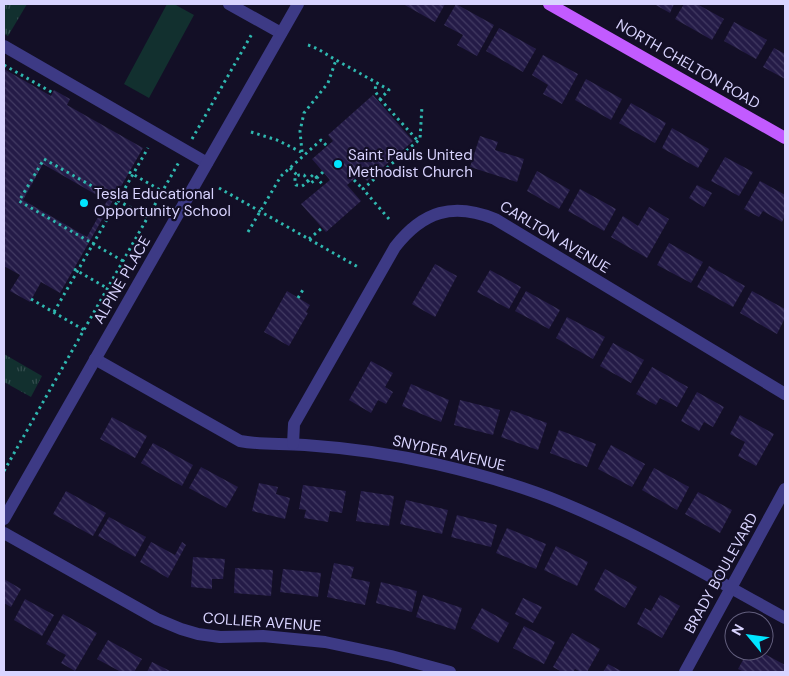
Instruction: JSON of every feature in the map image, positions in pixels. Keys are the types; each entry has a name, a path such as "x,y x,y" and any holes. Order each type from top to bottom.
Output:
{"main road":[{"name":"NORTH CHELTON ROAD","path":"549,4 785,138"}],"street":[{"path":"229,4 281,33"},
{"name":"ALPINE PLACE","path":"4,520 298,4"},
{"path":"4,46 207,163"},
{"name":"CARLTON AVENUE","path":"292,444 294,424 395,246 419,222 445,211 477,212 495,219 785,394"},
{"name":"SNYDER AVENUE","path":"95,359 240,441 254,444 292,444 356,450 435,464 528,489 600,519 785,618"},
{"name":"BRADY BOULEVARD","path":"685,672 785,490"},
{"name":"COLLIER AVENUE","path":"4,533 157,619 181,629 220,637 263,636 325,642 391,656 450,672"}],"path":[{"path":"4,470 259,21"},
{"path":"308,45 389,90 380,98"},
{"path":"303,154 300,131 304,113 328,83 336,60"},
{"path":"4,65 53,93"},
{"path":"376,83 374,91 418,141"},
{"path":"363,189 420,139 422,106"},
{"path":"251,132 277,140 303,154"},
{"path":"248,232 281,176 303,154 321,140 327,146"},
{"path":"54,312 148,148"},
{"path":"123,261 19,201 44,159 147,217"},
{"path":"290,168 297,176"},
{"path":"129,172 162,191"},
{"path":"317,178 323,172"},
{"path":"307,181 302,174 297,176 294,181 298,186 304,185 314,174 324,185"},
{"path":"354,180 389,219"},
{"path":"219,188 358,267"},
{"path":"309,239 322,228"},
{"path":"74,268 108,288"},
{"path":"298,298 304,288"},
{"path":"31,300 84,330"}],"green space":[{"path":"4,4 27,4 8,36 4,34"},
{"path":"167,4 174,4 194,15 149,98 124,84"},
{"path":"4,354 42,376 31,397 4,382"}],"building":[{"path":"403,4 445,4 435,22"},
{"path":"456,4 494,25 477,56 457,45 463,35 444,25"},
{"path":"654,4 674,4 670,13"},
{"path":"684,4 697,4 724,19 712,40 675,19"},
{"path":"734,22 767,40 756,59 724,41"},
{"path":"499,28 536,49 523,72 486,51"},
{"path":"774,48 785,54 785,79 763,67"},
{"path":"543,55 578,74 562,104 543,94 548,85 532,75"},
{"path":"4,69 51,96 54,90 70,99 67,105 143,148 60,293 41,282 30,302 10,291 20,275 4,266","holes":["43,164 107,201 87,237 23,200"]},
{"path":"586,79 622,99 611,120 575,100"},
{"path":"373,95 413,141 367,181 360,174 347,185 361,201 326,232 301,204 330,180 312,159 333,141 328,135"},
{"path":"631,103 666,123 655,143 619,123"},
{"path":"672,128 709,149 698,168 662,148"},
{"path":"480,136 498,142 495,150 524,159 517,182 470,167"},
{"path":"725,157 753,172 739,196 711,181"},
{"path":"537,171 570,190 559,209 527,191"},
{"path":"760,181 785,195 785,215 782,222 763,211 759,217 744,209"},
{"path":"697,185 712,193 704,207 689,198"},
{"path":"580,189 616,209 604,231 568,211"},
{"path":"649,207 669,219 647,258 611,237 623,216 638,226"},
{"path":"669,243 703,262 691,283 657,265"},
{"path":"435,264 457,276 435,317 412,304"},
{"path":"709,266 745,286 733,307 697,287"},
{"path":"490,270 521,287 509,309 477,292"},
{"path":"287,291 310,305 306,312 308,313 289,346 264,332"},
{"path":"526,291 560,310 549,329 515,311"},
{"path":"752,291 785,309 785,318 777,334 740,313"},
{"path":"567,317 605,337 593,359 556,338"},
{"path":"613,343 644,360 631,383 600,366"},
{"path":"371,361 393,373 385,387 393,392 386,404 378,400 371,413 349,400"},
{"path":"652,367 688,387 677,407 660,398 656,405 636,394"},
{"path":"411,384 449,400 441,422 402,406"},
{"path":"697,392 724,407 713,427 704,422 699,431 681,421"},
{"path":"460,400 500,410 493,435 454,425"},
{"path":"511,410 547,423 538,450 501,437"},
{"path":"740,415 774,434 756,466 738,456 745,442 730,434"},
{"path":"112,417 147,436 135,458 100,439"},
{"path":"559,430 596,444 587,467 550,453"},
{"path":"153,443 193,465 182,486 141,463"},
{"path":"611,445 645,464 632,487 598,469"},
{"path":"201,467 238,487 226,508 189,488"},
{"path":"654,468 689,487 677,510 642,490"},
{"path":"259,483 278,487 276,494 290,498 285,519 252,511"},
{"path":"303,485 346,491 342,513 330,511 328,522 304,518 306,510 299,509"},
{"path":"66,491 106,513 93,536 53,514"},
{"path":"361,491 394,496 389,526 356,521"},
{"path":"698,492 732,510 720,533 685,514"},
{"path":"406,500 448,510 442,534 400,524"},
{"path":"457,515 497,525 491,547 451,537"},
{"path":"109,517 146,537 135,557 98,536"},
{"path":"507,528 546,544 536,569 496,553"},
{"path":"151,542 175,555 182,542 186,545 168,578 140,562"},
{"path":"556,546 588,562 577,586 544,570"},
{"path":"193,557 225,559 223,579 212,579 212,589 191,587"},
{"path":"334,563 354,567 351,578 370,582 365,605 327,597"},
{"path":"235,568 273,570 271,596 234,593"},
{"path":"283,569 321,573 318,597 280,592"},
{"path":"605,569 637,587 625,608 594,590"},
{"path":"4,579 21,589 11,607 4,603"},
{"path":"381,582 417,591 412,612 376,603"},
{"path":"423,595 462,608 455,630 416,617"},
{"path":"660,595 680,606 662,638 637,624 645,608 651,611"},
{"path":"523,598 542,607 533,623 515,614"},
{"path":"25,599 54,615 42,636 14,620"},
{"path":"482,608 509,623 498,643 471,628"},
{"path":"63,614 97,633 75,671 61,663 66,655 46,644"},
{"path":"524,626 555,642 544,664 513,648"},
{"path":"572,633 600,649 587,672 575,669 573,672 562,672 553,667"},
{"path":"108,640 142,659 134,672 121,672 97,659"},
{"path":"774,659 785,665 783,672 744,672 738,669 742,661 774,661"},
{"path":"152,662 170,671 170,672 147,672"},
{"path":"608,664 623,672 603,672"}],"place":[{"name":"Saint Pauls United Methodist Church","path":"338,164"},
{"name":"Tesla Educational Opportunity School","path":"84,203"}]}
